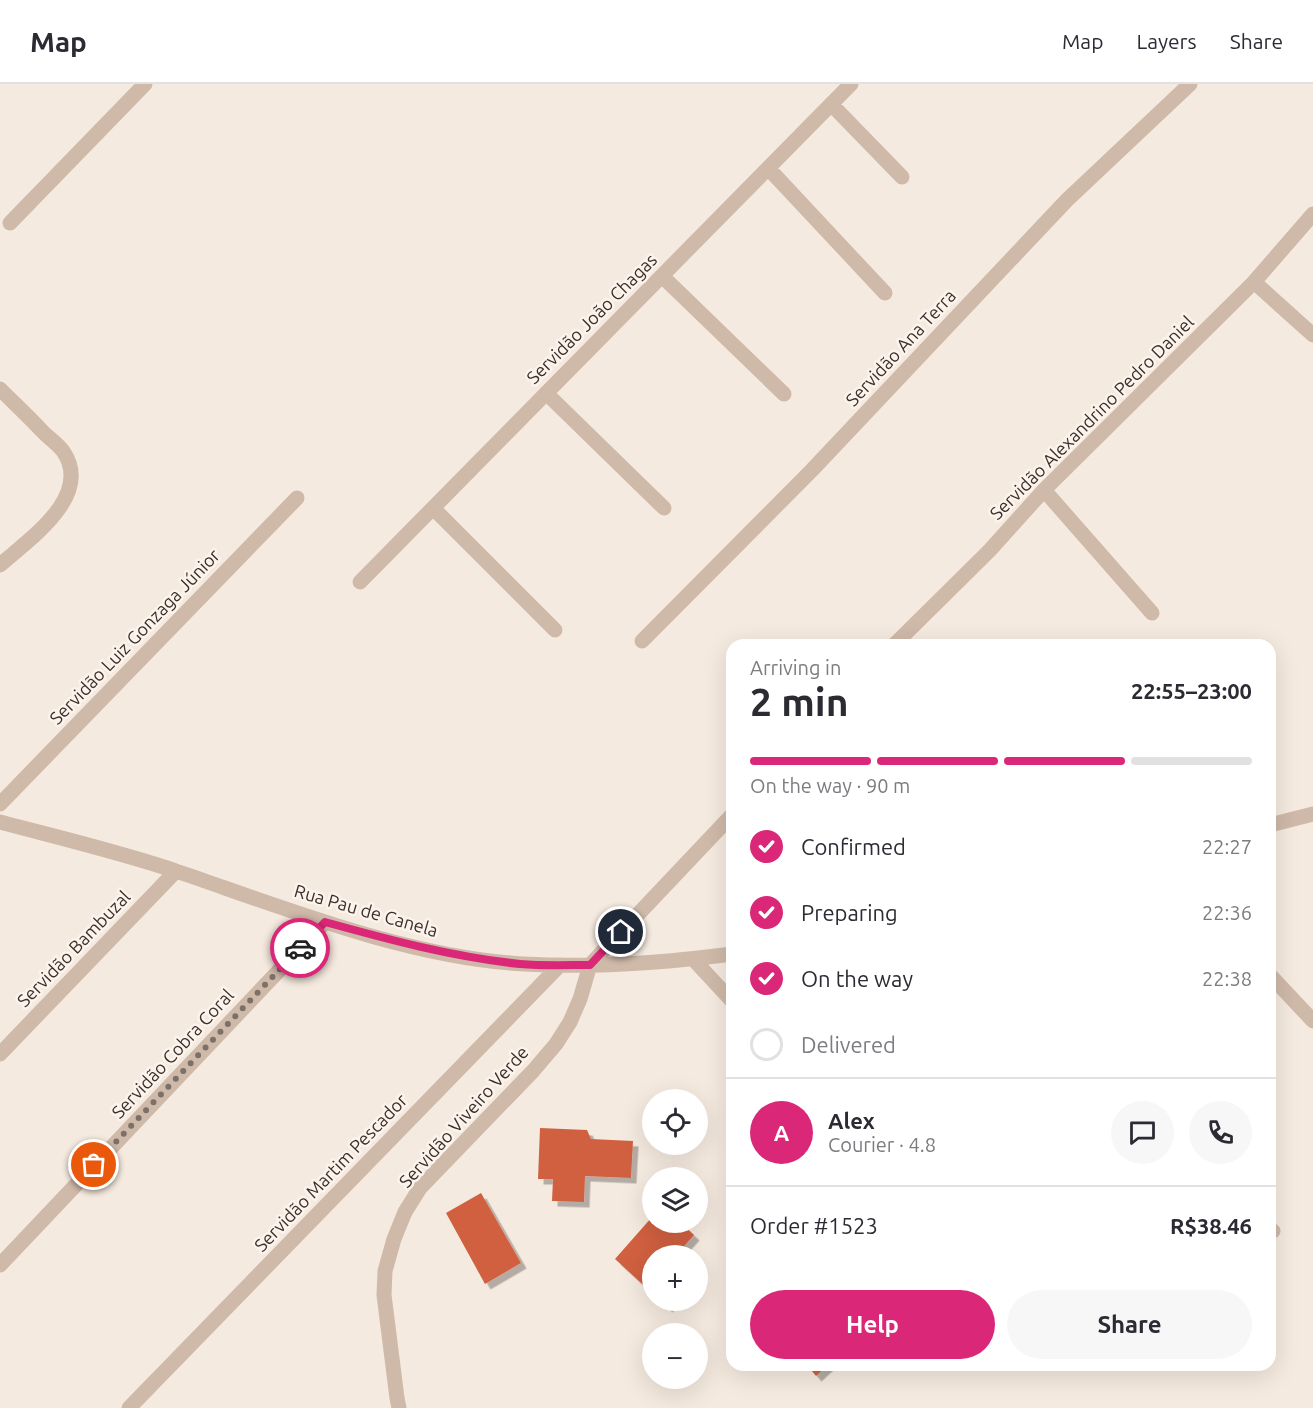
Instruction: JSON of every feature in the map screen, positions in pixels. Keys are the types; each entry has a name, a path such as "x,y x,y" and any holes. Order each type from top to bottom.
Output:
{"street":[{"path":"10,223 145,84"},
{"name":"Servidão João Chagas","path":"360,582 851,84"},
{"name":"Servidão Ana Terra","path":"642,641 828,453 1067,200 1190,84"},
{"path":"831,104 903,177"},
{"path":"768,168 885,293"},
{"name":"Servidão Alexandrino Pedro Daniel","path":"900,639 990,550 1044,490 1254,282 1313,214"},
{"path":"662,276 784,394"},
{"path":"1254,282 1313,335"},
{"path":"0,389 63,451 70,471 69,490 63,505 0,565"},
{"path":"546,393 664,508"},
{"path":"1044,490 1152,613"},
{"name":"Servidão Luiz Gonzaga Júnior","path":"0,804 297,498"},
{"path":"433,508 555,630"},
{"path":"1276,823 1313,814"},
{"path":"590,965 726,821"},
{"name":"Rua Pau de Canela","path":"0,822 123,854 325,922 436,951 523,964 560,965 693,959 726,955"},
{"name":"Servidão Bambuzal","path":"0,1054 176,871"},
{"name":"Servidão Cobra Coral","path":"0,1264 325,922"},
{"path":"693,959 726,995"},
{"name":"Servidão Martim Pescador","path":"129,1408 560,965"},
{"name":"Servidão Viveiro Verde","path":"399,1408 384,1295 386,1271 394,1239 405,1212 420,1188 534,1071 556,1044 570,1022 580,999 590,965"},
{"path":"1276,981 1313,1021"}],"building":[{"path":"540,1128 587,1130 591,1139 633,1141 631,1178 585,1176 584,1202 552,1201 553,1179 538,1179"},
{"path":"481,1193 521,1263 485,1284 446,1213"},
{"path":"642,1228 642,1233 692,1233 694,1235 685,1245 642,1245 642,1284 615,1259"},
{"path":"812,1371 821,1371 816,1376"}],"way so far":[{"path":"94,1165 300,948"}],"route":[{"path":"300,948 325,922 436,951 480,959 523,964 590,965 621,932"}]}
